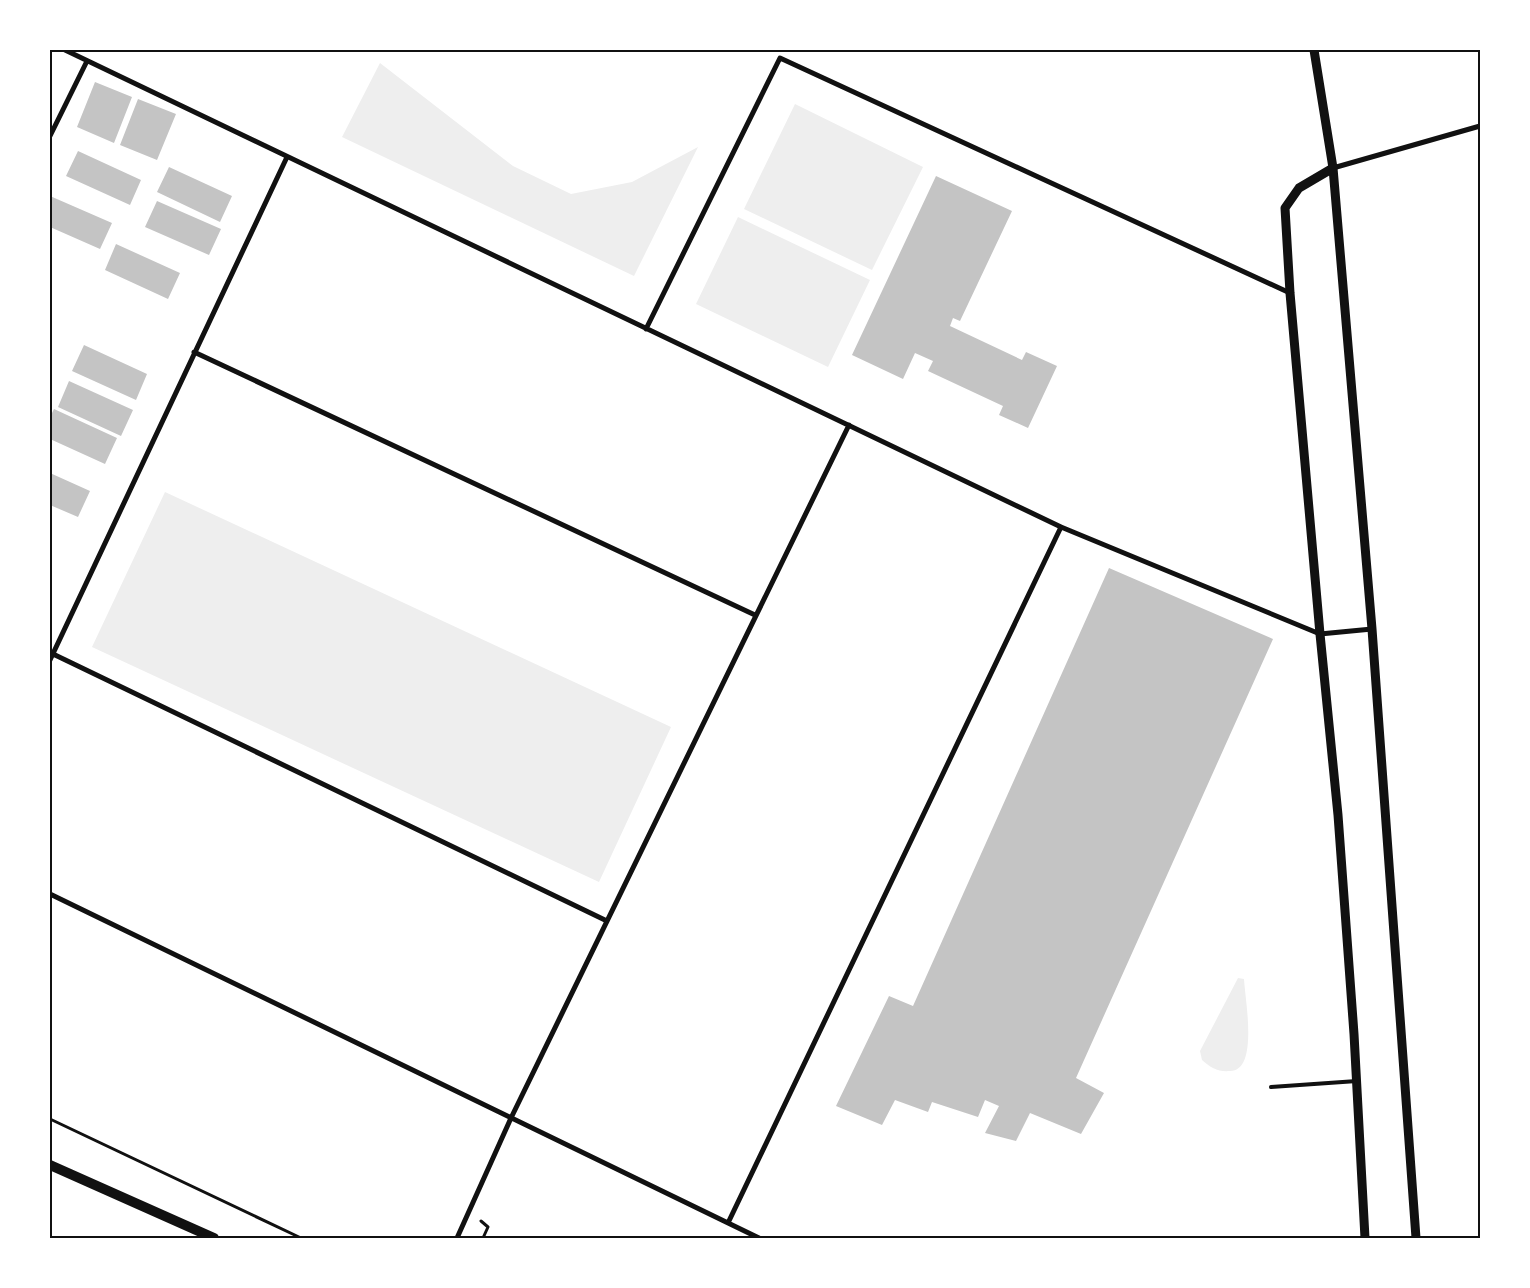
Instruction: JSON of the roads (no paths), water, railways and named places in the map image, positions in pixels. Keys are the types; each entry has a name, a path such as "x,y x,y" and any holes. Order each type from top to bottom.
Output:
{"main road":[{"path":"50,1165 214,1238"}],"street":[{"path":"65,50 1061,527 1320,634 1372,629"},
{"path":"1314,50 1333,168 1372,629 1416,1238"},
{"path":"646,329 780,58 1290,293"},
{"path":"50,136 87,61"},
{"path":"1365,1238 1338,815 1290,293 1285,208 1299,188 1333,168 1480,126"},
{"path":"50,660 287,157"},
{"path":"194,352 754,615"},
{"path":"457,1238 511,1118 754,615 849,426"},
{"path":"728,1223 1061,527"},
{"path":"53,654 607,921"},
{"path":"50,894 759,1238"}],"lane":[{"path":"1271,1087 1356,1081"}]}
